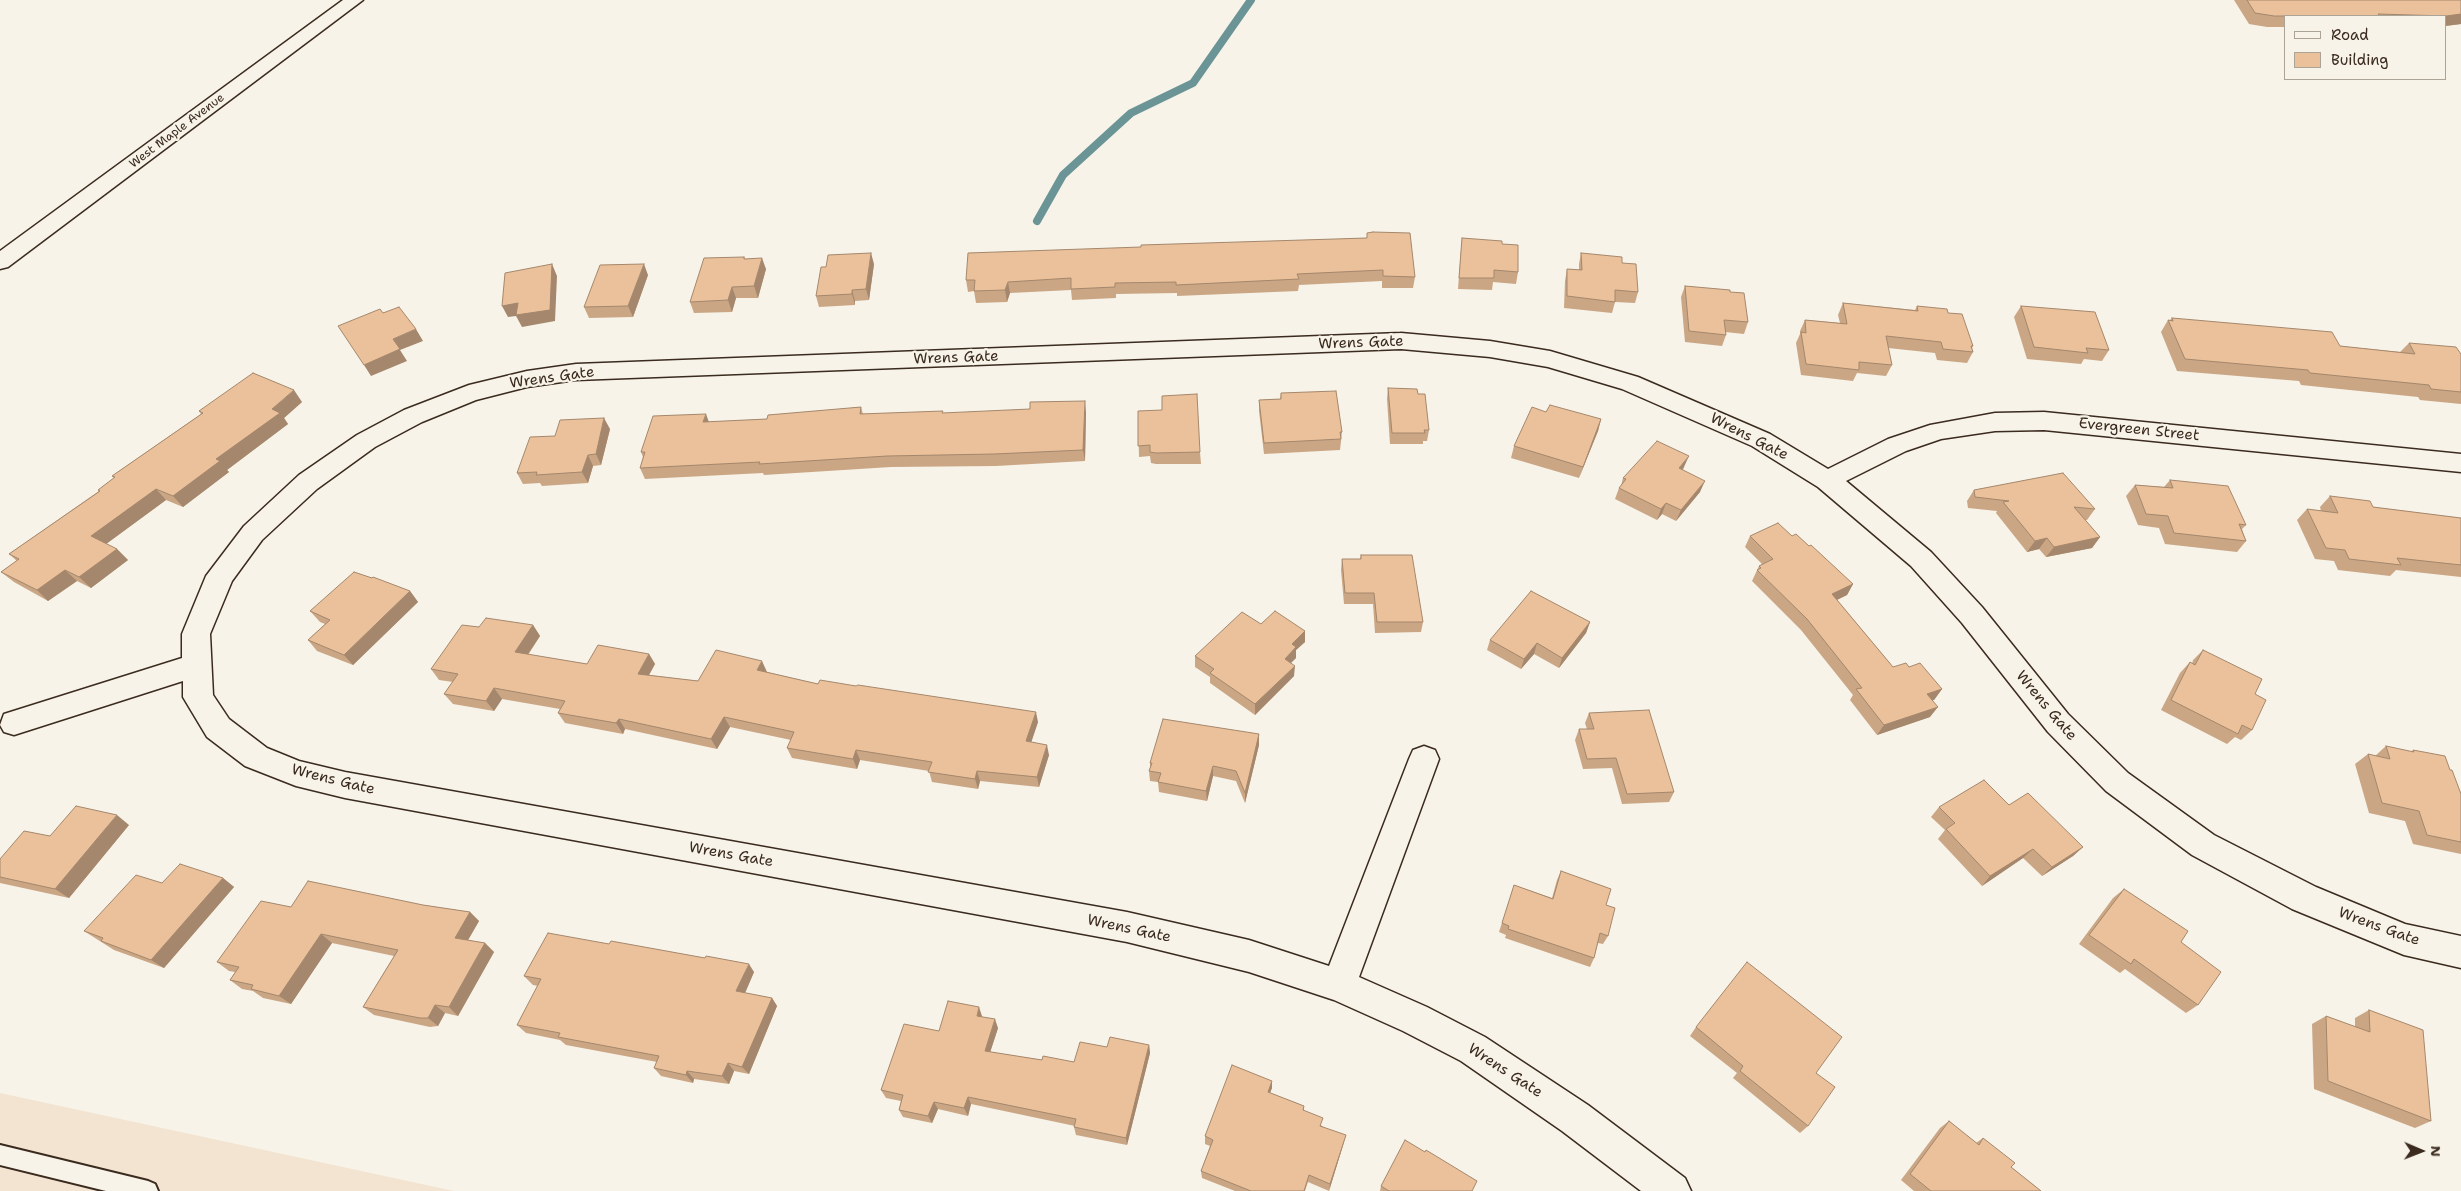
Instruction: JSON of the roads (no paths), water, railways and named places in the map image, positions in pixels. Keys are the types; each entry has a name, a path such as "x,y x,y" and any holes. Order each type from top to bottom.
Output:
{"street":[{"name":"West Maple Avenue","path":"0,262 354,0"},
{"name":"Wrens Gate","path":"1672,1191 1575,1118 1472,1049 1415,1019 1339,985 1249,956 1127,927 364,789 296,773 256,757 218,728 198,697 196,634 220,576 252,533 308,482 366,441 413,416 469,393 527,379 576,372 1400,341 1445,343 1550,359 1630,383 1694,409 1762,440 1827,480 1921,559 1972,615 2058,723 2117,782 2203,845 2304,898 2404,939 2461,952"},
{"name":"Evergreen Street","path":"1827,480 1897,445 1939,431 1995,422 2044,421 2461,463"},
{"path":"14,723 196,665"},
{"path":"1339,985 1424,760"}],"lane":[{"path":"0,1155 148,1191"}],"waterway":[{"path":"1037,221 1063,175 1131,113 1193,83 1251,0"}]}
